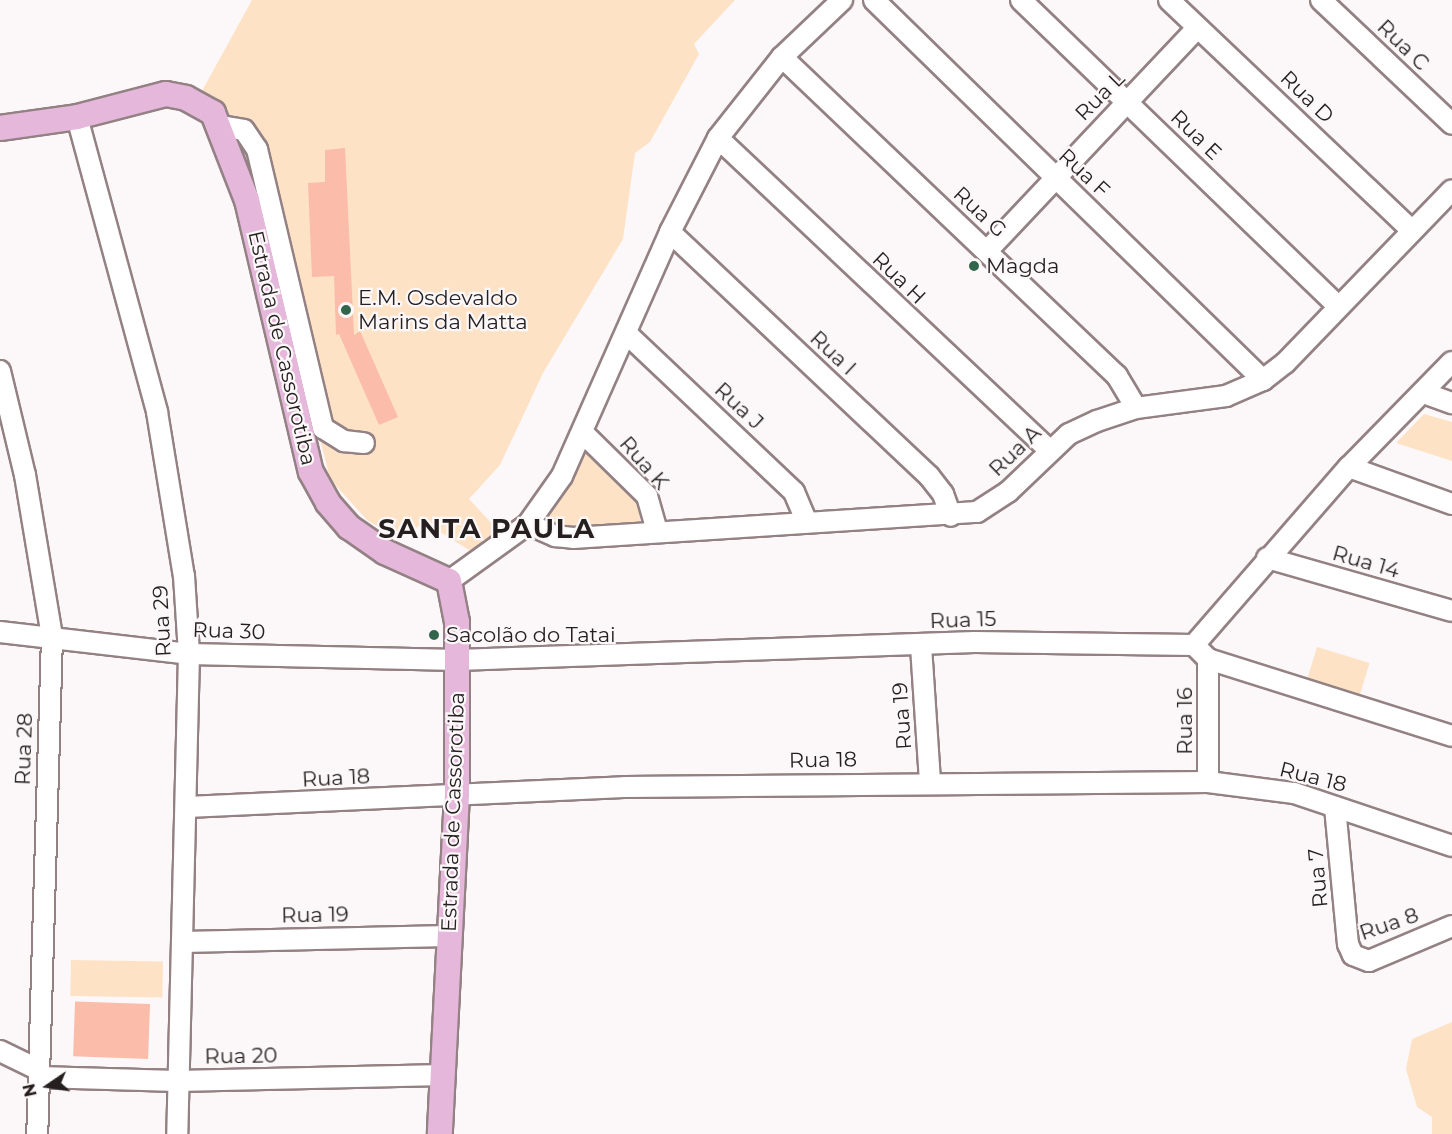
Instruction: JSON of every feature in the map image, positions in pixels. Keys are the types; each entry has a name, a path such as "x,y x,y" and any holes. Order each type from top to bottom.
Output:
{"main road":[{"name":"Estrada de Cassorotiba","path":"0,128 77,117 166,94 202,105 220,126 246,200 311,472 328,503 349,527 386,552 448,581 456,606 457,794 440,1134"}],"street":[{"path":"448,581 528,524 562,476 670,232 718,138 782,57 842,0"},
{"name":"Rua F","path":"874,0 1053,178 1208,322 1263,380"},
{"name":"Rua E","path":"1021,0 1338,306"},
{"name":"Rua D","path":"1169,0 1411,230"},
{"name":"Rua C","path":"1321,0 1452,124"},
{"name":"Rua L","path":"987,251 1053,178 1197,28"},
{"name":"Rua G","path":"782,57 1117,376 1136,408"},
{"name":"Rua 29","path":"77,117 157,412 175,501 189,654 177,1134"},
{"path":"220,126 244,130 257,149 323,428 344,441 364,443"},
{"name":"Rua H","path":"718,138 1049,450"},
{"name":"Rua A","path":"528,524 555,536 573,538 657,530 951,516 991,505 1069,434 1136,408 1226,396 1263,380 1286,363 1338,306 1452,190"},
{"name":"Rua I","path":"670,232 933,480 951,516"},
{"name":"Rua J","path":"626,333 794,492 807,522"},
{"path":"1452,362 1349,467 1267,558 1194,645 1208,659 1452,736"},
{"name":"Rua 28","path":"0,371 25,475 52,637 37,1134"},
{"path":"1424,393 1452,403"},
{"name":"Rua K","path":"583,433 647,496 657,530"},
{"path":"1349,467 1452,504"},
{"name":"Rua 14","path":"1267,558 1452,611"},
{"name":"Rua 30","path":"0,632 189,654 458,660"},
{"name":"Rua 15","path":"458,660 921,646 1194,645"},
{"name":"Rua 19","path":"921,646 930,782"},
{"name":"Rua 16","path":"1208,659 1209,782"},
{"name":"Rua 18","path":"186,807 457,794 930,782 1209,782 1294,793 1452,846"},
{"name":"Rua 7","path":"1335,807 1348,944"},
{"name":"Rua 8","path":"1348,944 1363,962 1452,926"},
{"name":"Rua 19","path":"182,942 449,936"},
{"name":"Rua 20","path":"0,1051 39,1073 177,1081 444,1075"}],"shaded area":[{"path":"252,0 735,0 694,44 699,54 650,142 635,153 623,239 543,373 500,465 469,499 496,528 484,546 469,550 424,522 400,540 367,520 330,479 244,134 197,100"},
{"path":"1424,414 1452,422 1452,461 1396,443"},
{"path":"587,448 644,503 639,526 595,532 547,527 551,501 575,457"},
{"path":"1317,647 1370,663 1358,699 1306,683"},
{"path":"71,960 163,962 162,998 70,996"},
{"path":"1452,1022 1452,1134 1432,1134 1432,1117 1417,1107 1406,1069 1412,1039"}],"building":[{"path":"345,148 354,335 360,331 398,417 379,425 339,334 336,335 334,276 312,277 308,183 325,182 325,150"},
{"path":"75,1001 150,1004 148,1059 73,1056"}],"place":[{"name":"Magda","path":"974,266"},
{"name":"E.M. Osdevaldo Marins da Matta","path":"346,310"},
{"name":"Sacolão do Tatai","path":"434,635"}],"district":[{"name":"SANTA PAULA","path":"487,529"}]}
